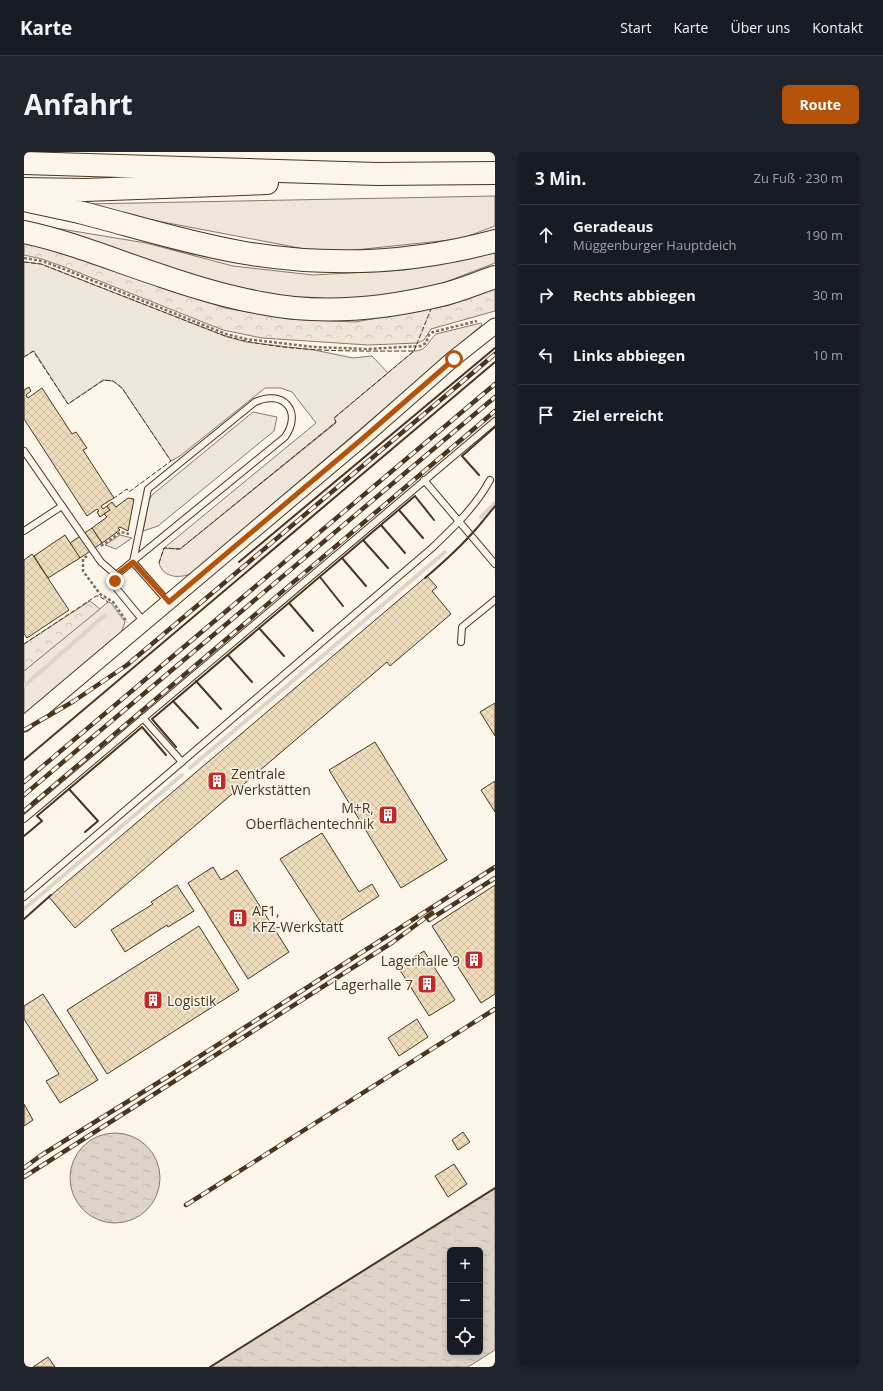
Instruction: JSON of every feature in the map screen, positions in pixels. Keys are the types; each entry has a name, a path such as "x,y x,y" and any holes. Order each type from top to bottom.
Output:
{"highway":[{"path":"24,163 377,174 495,173"},
{"path":"24,190 85,190 303,182 377,174"},
{"path":"24,200 81,212 158,233 245,253 291,259 325,261 394,259 442,252 495,241"},
{"path":"24,217 79,221 158,233"},
{"path":"24,232 71,245 196,287 261,304 324,309 365,308 442,295 495,277"}],"street":[{"path":"24,724 362,439 454,359 495,326"}],"lane":[{"path":"133,562 148,489 260,400 265,397 276,398 285,402 291,410 293,419 291,428 285,437 133,562 116,575 115,581 117,589 139,627"},
{"path":"24,819 495,421"},
{"path":"24,451 101,562 116,575"},
{"path":"424,480 495,564"},
{"path":"24,897 432,548 459,522 483,493 490,480"},
{"path":"24,531 62,506"},
{"path":"133,562 169,602"},
{"path":"461,642 462,627 495,600"},
{"path":"143,718 182,762"}],"path":[{"path":"24,258 42,261 66,270 226,334 269,342 314,347 367,348 421,346 426,343 429,335 433,332 481,320"},
{"path":"138,535 121,532 83,559 83,571 100,594 113,602 139,627"}],"green space":[{"path":"495,196 495,226 460,239 326,253 94,209 86,204"},
{"path":"37,225 146,243 233,266 313,275 405,270 495,251 495,263 425,290 345,304 233,290"},
{"path":"24,242 60,252 225,308 290,319 355,322 446,306 495,289 495,311 431,329 424,340 418,343 368,345 262,338 223,330 67,268 42,259 24,255"},
{"path":"481,323 482,325 192,573 182,576 172,576 164,572 159,563 164,548 180,549 336,423 334,418 414,351 418,351 425,347 436,334"},
{"path":"90,601 100,609 24,671 24,644"},
{"path":"108,602 111,603 125,622 121,633 24,715 24,671"}],"shaded area":[{"path":"24,262 41,264 225,336 246,342 314,350 353,358 372,356 388,373 334,418 336,422 180,549 164,548 316,423 292,392 281,388 265,388 180,456 171,461 122,388 113,381 103,380 68,404 34,351 24,357"},
{"path":"253,412 277,417 274,431 158,526 143,531 149,500 152,495"},
{"path":"120,535 132,538 116,549 105,545"}],"water":[{"path":"115,1133 132,1137 147,1146 156,1161 160,1178 156,1195 147,1210 132,1219 115,1223 98,1219 83,1210 74,1195 70,1178 74,1161 83,1146 98,1137"},
{"path":"495,1188 495,1350 468,1367 210,1367"}],"building":[{"path":"29,387 31,391 26,395 28,398 42,388 72,434 76,432 87,448 83,450 114,498 101,506 103,509 107,506 110,510 100,517 97,509 87,516 24,419 24,390"},
{"path":"128,498 134,499 128,531 120,527 118,528 120,530 102,543 92,528 107,517 104,514 110,510 107,506 112,502 116,507"},
{"path":"92,528 102,543 80,558 70,543"},
{"path":"65,535 80,558 48,578 34,556"},
{"path":"32,554 69,610 27,638 24,634 24,560"},
{"name":"Zentrale Werkstätten","path":"427,576 437,587 432,591 451,614 390,666 387,662 75,928 49,897"},
{"path":"495,703 495,736 480,712"},
{"name":"M+R, Oberflächentechnik","path":"375,742 447,860 401,888 329,770"},
{"path":"495,781 495,812 481,790"},
{"path":"322,833 359,892 372,884 379,896 326,930 280,859"},
{"name":"AF1, KFZ-Werkstatt","path":"213,867 221,880 237,870 289,952 248,979 188,883"},
{"path":"177,885 194,911 168,927 167,925 125,952 111,930 153,904 151,902"},
{"name":"Lagerhalle 9","path":"495,885 495,994 481,1003 432,926"},
{"name":"Logistik","path":"199,926 239,990 107,1074 67,1010"},
{"name":"Lagerhalle 7","path":"424,951 455,1000 429,1016 398,967"},
{"path":"43,994 98,1080 60,1103 46,1081 59,1074 24,1019 24,1006"},
{"path":"417,1019 428,1037 399,1056 388,1038"},
{"path":"24,1104 33,1120 24,1126"},
{"path":"463,1132 470,1142 458,1150 452,1140"},
{"path":"454,1164 467,1184 448,1197 435,1176"},
{"path":"48,1357 55,1367 33,1367"}],"waterway":[{"path":"481,517 495,503"},
{"path":"190,768 445,552"},
{"path":"24,686 104,616"},
{"path":"24,909 182,775"}],"railway":[{"path":"24,730 74,701 127,665 495,354"},
{"path":"24,782 495,384"},
{"path":"24,795 495,397"},
{"path":"24,811 495,411"},
{"path":"24,1168 40,1156 172,1074 495,867"},
{"path":"429,920 495,878"},
{"path":"24,1177 393,942 432,913"},
{"path":"186,1205 495,1009"}],"fence":[{"path":"24,262 41,264 225,336 248,342 272,346 319,350 414,351 334,418 336,422 180,549 164,548 159,563"},
{"path":"414,351 431,309"},
{"path":"24,357 33,351 68,404 104,380 113,381 122,388 171,461 129,492 127,489 114,498"},
{"path":"465,542 477,529"},
{"path":"24,644 96,596 99,596 108,602"}],"wall":[{"path":"239,562 495,348"},
{"path":"24,760 495,362"},
{"path":"479,475 462,456 495,427"},
{"path":"176,747 152,719 415,496 434,520"},
{"path":"425,578 462,544 495,506"},
{"path":"399,510 423,538"},
{"path":"381,525 405,553"},
{"path":"363,540 388,568"},
{"path":"342,558 366,586"},
{"path":"320,577 343,606"},
{"path":"289,603 313,631"},
{"path":"259,628 284,656"},
{"path":"228,655 252,682"},
{"path":"196,681 221,709"},
{"path":"173,701 198,728"},
{"path":"24,836 42,821 37,816 142,727 166,755"},
{"path":"69,789 98,821 85,832"},
{"path":"24,919 51,895"},
{"path":"210,1367 495,1188"}],"place":[{"name":"Zentrale Werkstätten","path":"217,781"},
{"name":"M+R, Oberflächentechnik","path":"388,815"},
{"name":"AF1, KFZ-Werkstatt","path":"238,918"},
{"name":"Lagerhalle 9","path":"474,960"},
{"name":"Lagerhalle 7","path":"427,984"},
{"name":"Logistik","path":"153,1000"}],"route":[{"path":"115,581 116,575 133,562 169,602 454,359"}]}
